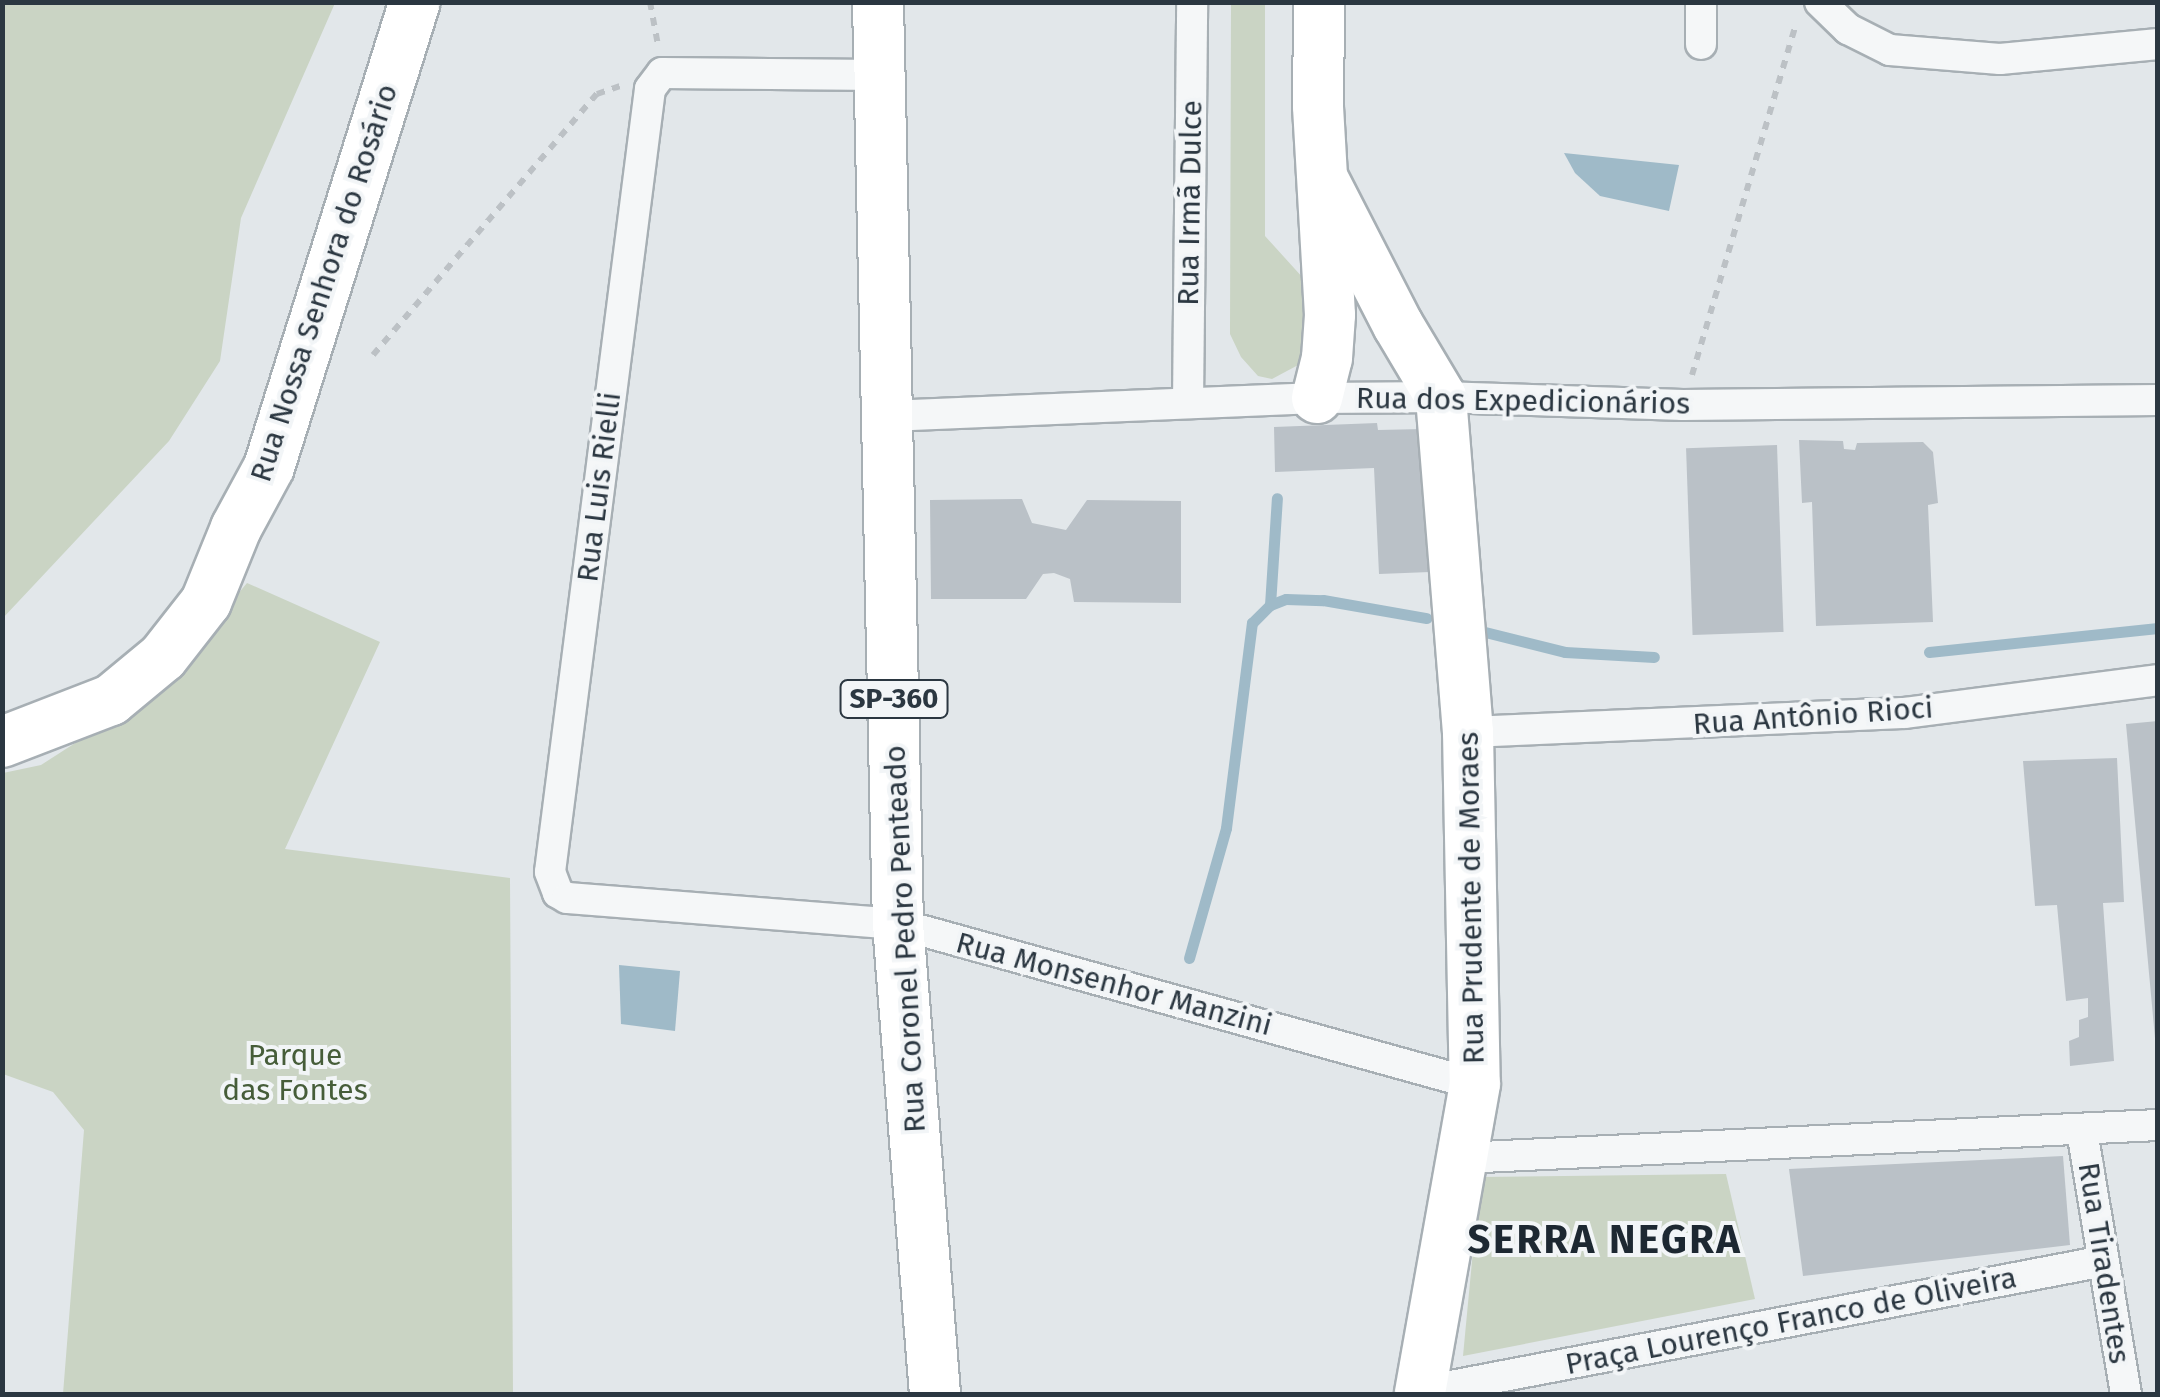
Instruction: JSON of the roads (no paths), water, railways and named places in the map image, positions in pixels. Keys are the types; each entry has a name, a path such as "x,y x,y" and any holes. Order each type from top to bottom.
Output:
{"main road":[{"name":"Rua Nossa Senhora do Rosário","path":"2,742 111,700 163,657 206,602 236,528 269,468 415,2"},
{"name":"Rua Coronel Pedro Penteado","path":"878,2 898,924 935,1394"},
{"path":"1317,398 1327,358 1330,315 1318,106 1318,2"},
{"path":"1325,184 1441,397"},
{"name":"Rua Prudente de Moraes","path":"1420,1393 1476,1084 1468,732 1441,397"}],"street":[{"name":"Rua Irmã Dulce","path":"1188,402 1192,2"},
{"path":"1700,44 1702,2"},
{"path":"1808,12 1890,50 2000,58 2158,44"},
{"name":"Rua Luis Rielli","path":"568,898 558,892 550,872 648,98 662,73 878,74"},
{"name":"Rua dos Expedicionários","path":"888,416 1317,398 1441,397 1683,405 2158,400"},
{"name":"Rua Antônio Rioci","path":"1468,732 1906,714 2158,680"},
{"name":"Rua Monsenhor Manzini","path":"568,898 898,924 1476,1084"},
{"path":"1462,1158 2158,1126"},
{"name":"Rua Tiradentes","path":"2082,1131 2126,1394"},
{"name":"Praça Lourenço Franco de Oliveira","path":"1420,1393 2104,1261"}],"water":[{"path":"1564,153 1679,165 1669,211 1600,196 1575,173"},
{"path":"619,965 680,971 675,1031 621,1024"}],"waterway":[{"path":"1270,605 1277,498"},
{"path":"1189,958 1226,828 1252,623 1270,605 1286,599 1323,600 1426,618"},
{"path":"1929,652 2158,628"},
{"path":"1485,632 1565,652 1654,657"}],"district":[{"name":"SERRA NEGRA","path":"1605,1240"}],"park label":[{"name":"Parque das Fontes","path":"295,1072"}]}
